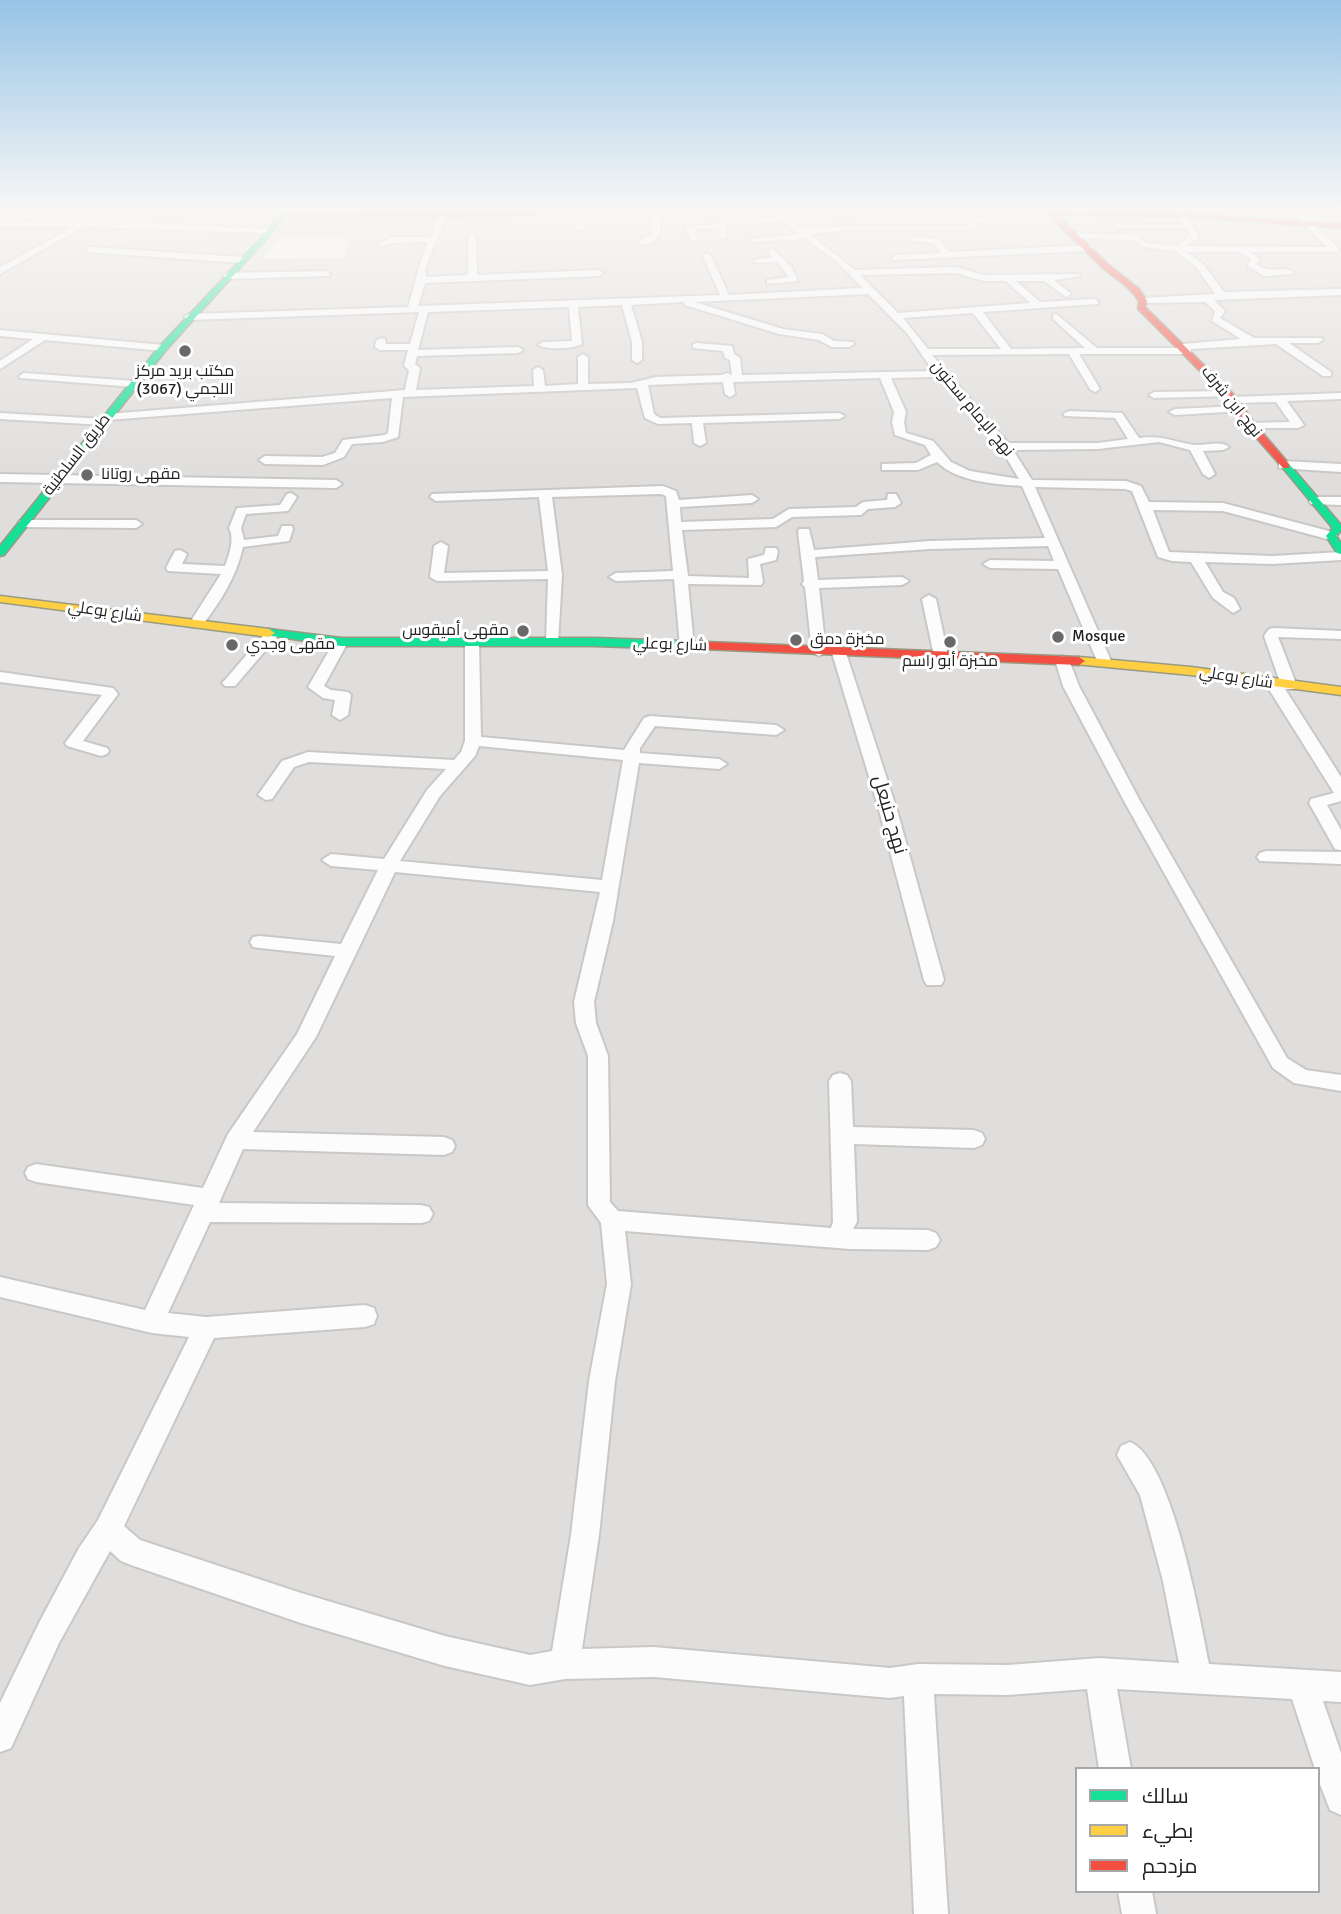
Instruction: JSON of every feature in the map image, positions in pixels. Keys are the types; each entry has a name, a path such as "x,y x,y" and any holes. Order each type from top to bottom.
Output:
{"street":[{"name":"طريق السلطنية","path":"0,553 163,348 208,296"},
{"path":"412,310 416,296"},
{"path":"189,317 424,310 721,296"},
{"name":"نهج الإمام سحنون","path":"874,296 882,304 894,309 940,374 1005,447 1027,483 1105,663"},
{"path":"1028,296 1038,305"},
{"name":"نهج ابن شرف","path":"1141,296 1141,307 1233,401 1315,501 1336,531 1341,551"},
{"path":"1143,300 1207,299 1216,296"},
{"path":"1207,299 1220,311 1215,319 1252,341"},
{"path":"677,300 752,323 783,336 822,337 832,344 849,344"},
{"path":"626,302 637,342 637,360"},
{"path":"894,309 976,310 1094,302"},
{"path":"543,345 577,344 573,304"},
{"path":"265,460 323,461 340,455 347,442 354,439 387,439 394,435 404,394 415,368 409,366 424,310"},
{"path":"976,310 1008,351"},
{"path":"1056,317 1094,351"},
{"path":"727,326 752,323"},
{"path":"550,332 557,336 578,335"},
{"path":"0,333 163,348"},
{"path":"0,366 43,337"},
{"path":"924,352 1185,349 1252,341 1318,340"},
{"path":"381,341 380,347 412,350 518,350"},
{"path":"1280,342 1327,374"},
{"path":"697,346 728,348 729,356 735,358 730,394"},
{"path":"1072,351 1095,389"},
{"path":"583,357 583,387"},
{"path":"538,370 540,388"},
{"path":"0,416 106,419 404,394 642,384 656,380 732,376 940,374"},
{"path":"884,375 900,412 898,422 901,435 929,443 937,457 951,468 972,475 1027,483 1126,485 1137,489 1163,554 1172,557 1272,560 1341,556"},
{"path":"24,376 135,384"},
{"path":"642,384 649,416 658,421 839,416"},
{"path":"1154,395 1233,401 1341,396"},
{"path":"1251,426 1298,425 1280,399"},
{"path":"1175,412 1233,401"},
{"path":"1069,414 1118,415 1135,441"},
{"path":"697,419 700,443"},
{"path":"1005,447 1098,446 1165,439 1195,448 1223,447"},
{"path":"1195,448 1209,474"},
{"path":"886,467 918,466 937,457"},
{"path":"1283,465 1341,468"},
{"path":"0,478 336,484"},
{"path":"436,497 663,490 672,494 687,646"},
{"path":"544,494 555,575 552,641"},
{"path":"197,624 230,570 238,544 235,528 241,511 284,508 291,497"},
{"path":"677,526 776,523 789,513 860,511 862,502 895,503 892,497"},
{"path":"674,504 752,499"},
{"path":"1315,501 1341,501"},
{"path":"1145,506 1223,507 1336,531"},
{"path":"24,524 136,524"},
{"path":"238,544 284,538 287,529"},
{"path":"803,532 819,652"},
{"path":"808,554 919,546 1053,542"},
{"path":"441,546 437,577 555,575"},
{"path":"616,576 756,582 753,562 771,557 771,551"},
{"path":"180,554 173,568 230,570"},
{"path":"1196,558 1218,595 1229,601 1234,609"},
{"path":"990,564 1064,565"},
{"path":"809,584 902,582"},
{"name":"شارع بوعلي","path":"4,599 341,642 552,641 1062,660 1224,674 1289,686 1341,691"},
{"path":"929,599 941,656"},
{"path":"1289,686 1270,636 1274,632 1341,635"},
{"path":"230,683 272,634"},
{"path":"340,715 343,695 328,695 316,687 341,642"},
{"path":"152,1322 236,1140 306,1037 389,865 433,794 469,753 474,741 472,643"},
{"name":"نهج حنبعل","path":"839,653 884,797 934,980"},
{"path":"1062,660 1071,686 1121,780 1280,1063 1301,1077 1341,1083"},
{"path":"0,677 108,691 110,694 74,743 101,751"},
{"path":"1273,683 1334,768 1341,790"},
{"path":"565,1664 585,1535 602,1381 619,1284 612,1220 599,1205 598,1056 586,1023 584,1002 610,887 631,765 630,755 650,720 776,730"},
{"path":"474,741 630,755 653,760 719,764"},
{"path":"265,795 288,764 309,757 459,765"},
{"path":"1341,796 1317,803 1341,845"},
{"path":"1266,858 1341,858"},
{"path":"331,860 610,887"},
{"path":"260,942 349,951"},
{"path":"838,1237 845,1222 840,1081"},
{"path":"843,1135 974,1139"},
{"path":"236,1140 444,1146"},
{"path":"36,1173 207,1205 421,1214"},
{"path":"612,1220 838,1237 928,1240"},
{"path":"0,1287 152,1322 206,1328 365,1316"},
{"path":"1,1739 49,1633 89,1558 108,1530 206,1328"},
{"path":"1130,1455 1152,1490 1177,1581 1197,1678"},
{"path":"108,1530 131,1551 301,1608 444,1651 530,1670 565,1664 654,1662 890,1683 918,1679 1008,1680 1099,1673 1341,1687"},
{"path":"1099,1673 1115,1767"},
{"path":"918,1679 930,1914"},
{"path":"1302,1684 1341,1799"},
{"path":"1135,1893 1139,1914"}],"shaded area":[{"path":"0,296 1341,296 1341,1914 0,1914"}],"traffic: fast":[{"path":"0,553 163,348 210,296"},
{"path":"1286,466 1336,525 1337,529 1331,536 1341,551"},
{"path":"269,633 341,642 595,642 682,645"}],"traffic: slow":[{"path":"0,599 269,633"},
{"path":"1079,661 1191,671 1341,691"}],"traffic: jam":[{"path":"1140,296 1143,301 1141,307 1234,400 1250,425 1286,466"},
{"path":"682,645 1079,661"}],"place":[{"name":"مكتب بريد مركز اللجمي (3067)","path":"185,351"},
{"name":"مقهى روتانا","path":"87,475"},
{"name":"مقهى أميقوس","path":"523,631"},
{"name":"Mosque","path":"1058,637"},
{"name":"مخبزة دمق","path":"796,640"},
{"name":"مخبزة أبو راسم","path":"950,642"},
{"name":"مقهى وجدي","path":"232,645"}]}
